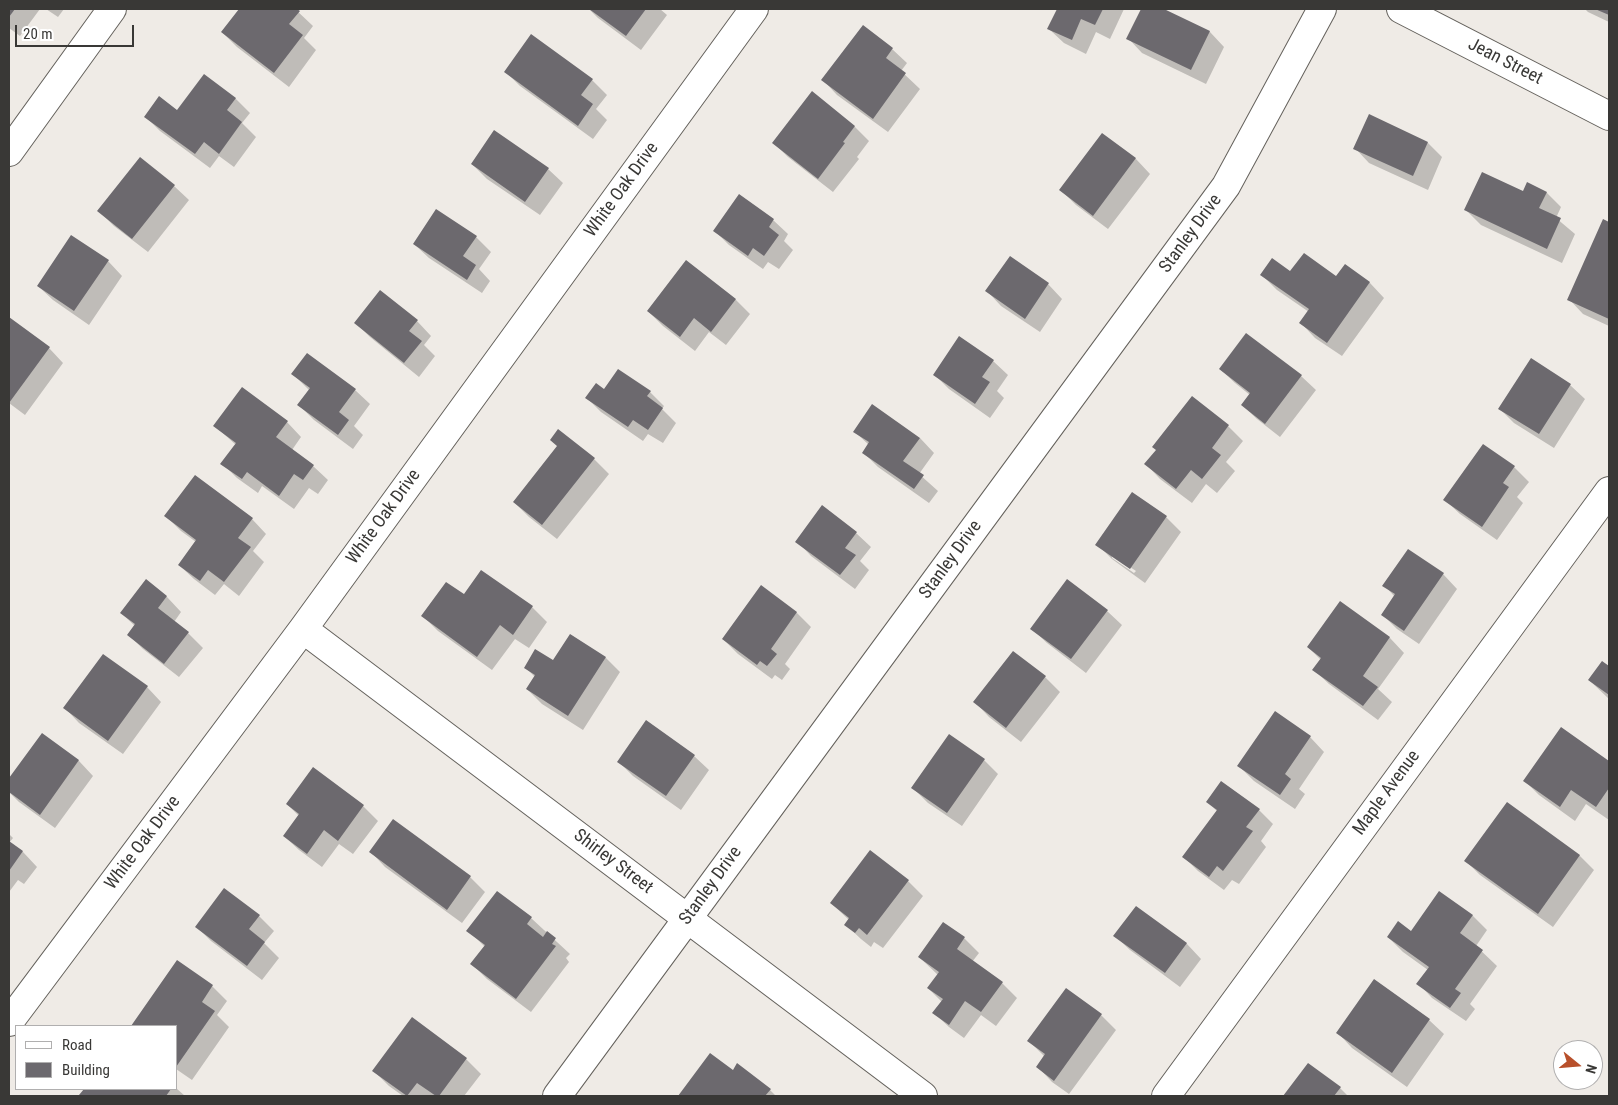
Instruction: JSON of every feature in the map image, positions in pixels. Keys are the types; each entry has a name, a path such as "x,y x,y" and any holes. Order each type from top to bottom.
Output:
{"street":[{"path":"9,152 112,9"},
{"name":"White Oak Drive","path":"9,1022 303,629 754,9"},
{"name":"Stanley Drive","path":"557,1096 1226,186 1322,9"},
{"name":"Jean Street","path":"1400,9 1609,116"},
{"name":"Maple Avenue","path":"1166,1096 1609,491"},
{"name":"Shirley Street","path":"303,629 688,917 923,1096"}],"building":[{"path":"9,9 15,9 9,17"},
{"path":"239,9 297,9 300,11 289,24 303,35 274,73 221,32"},
{"path":"589,9 646,9 626,36"},
{"path":"1057,9 1103,9 1095,25 1081,19 1072,40 1047,29"},
{"path":"1141,9 1164,9 1210,31 1191,70 1126,39"},
{"path":"1595,9 1609,9 1609,15"},
{"path":"863,25 893,48 886,58 906,73 873,119 821,80"},
{"path":"531,34 593,79 581,95 593,104 578,126 504,72"},
{"path":"204,74 236,98 227,110 242,122 219,154 204,142 195,154 144,117 159,96 177,110"},
{"path":"812,91 855,126 843,142 845,143 818,179 772,143"},
{"path":"1369,114 1428,142 1413,176 1353,149"},
{"path":"494,130 549,168 525,202 471,164"},
{"path":"1102,133 1136,158 1093,216 1059,190"},
{"path":"140,157 175,185 132,239 97,211"},
{"path":"1482,172 1523,191 1527,182 1547,192 1539,208 1561,218 1547,249 1464,210"},
{"path":"739,194 774,219 769,227 779,235 764,256 753,248 748,256 713,231"},
{"path":"436,209 477,236 463,256 476,265 467,280 413,244"},
{"path":"1603,219 1609,222 1609,319 1567,300"},
{"path":"71,235 109,260 74,311 37,286"},
{"path":"1304,253 1336,276 1345,264 1370,282 1327,343 1299,323 1309,309 1260,275 1272,258 1290,271"},
{"path":"1010,256 1049,283 1025,319 985,291"},
{"path":"686,260 736,299 711,332 694,318 680,337 647,311"},
{"path":"380,290 418,320 409,331 422,341 404,363 354,323"},
{"path":"9,317 50,347 9,403"},
{"path":"1246,333 1302,375 1265,424 1241,405 1250,393 1219,369"},
{"path":"959,336 994,360 982,377 990,382 975,404 933,375"},
{"path":"307,353 356,389 339,412 349,420 338,435 297,405 310,388 291,374"},
{"path":"1531,358 1571,384 1539,434 1498,409"},
{"path":"618,369 651,391 647,396 663,408 648,430 633,420 628,427 585,398 596,383 604,389"},
{"path":"242,387 288,421 276,437 314,465 303,480 294,474 279,496 247,472 242,479 220,464 236,443 213,426"},
{"path":"1192,396 1229,425 1212,448 1221,455 1202,479 1191,470 1176,489 1144,464 1156,450 1152,447"},
{"path":"872,404 920,438 903,461 924,475 914,489 862,453 869,442 853,432"},
{"path":"558,429 595,458 542,525 513,502 557,446 550,440"},
{"path":"1483,444 1515,466 1503,483 1509,487 1482,527 1443,500"},
{"path":"195,475 253,518 238,538 251,547 224,582 208,570 200,581 178,565 196,540 164,516"},
{"path":"1132,492 1167,516 1130,569 1095,545"},
{"path":"822,505 857,532 845,548 856,555 840,575 795,542"},
{"path":"1408,549 1444,573 1404,631 1381,615 1395,594 1382,586"},
{"path":"481,570 533,606 513,635 500,625 477,657 421,616 446,582 464,594"},
{"path":"146,579 167,596 158,608 189,632 164,664 127,635 135,624 120,613"},
{"path":"1067,579 1108,610 1071,659 1030,629"},
{"path":"761,585 797,612 771,649 777,654 767,666 760,661 757,665 722,639"},
{"path":"1340,601 1390,637 1363,676 1378,687 1363,706 1312,670 1321,658 1307,647"},
{"path":"570,634 606,657 568,716 526,689 535,675 524,668 535,649 553,660"},
{"path":"1013,651 1046,676 1006,728 973,702"},
{"path":"103,654 148,686 108,741 63,708"},
{"path":"1602,661 1609,666 1609,695 1588,680"},
{"path":"1275,711 1311,736 1285,774 1291,779 1280,795 1237,766"},
{"path":"646,720 695,755 666,796 617,762"},
{"path":"1561,727 1609,761 1609,788 1596,807 1571,790 1560,807 1523,781"},
{"path":"42,733 79,760 40,815 9,792 9,778"},
{"path":"949,734 985,759 947,813 911,788"},
{"path":"313,767 364,805 338,841 324,830 307,854 283,836 299,814 286,804"},
{"path":"1221,781 1260,809 1246,827 1253,831 1223,871 1217,866 1209,877 1182,857 1217,810 1206,802"},
{"path":"1507,802 1580,855 1538,914 1464,861"},
{"path":"393,819 471,876 447,910 369,852"},
{"path":"9,841 23,851 9,871"},
{"path":"870,850 909,880 867,935 859,928 855,933 844,925 849,918 830,903"},
{"path":"224,888 260,915 249,929 265,942 247,966 195,927"},
{"path":"497,891 532,917 527,924 543,937 547,931 556,938 552,944 556,946 516,999 470,964 485,945 466,931"},
{"path":"1439,891 1473,915 1460,933 1483,950 1455,989 1461,993 1450,1008 1416,984 1429,967 1387,937 1398,921 1411,931"},
{"path":"1136,906 1187,943 1165,973 1113,936"},
{"path":"943,922 965,937 957,949 1003,982 981,1012 965,1001 949,1025 932,1013 943,999 927,988 939,972 918,957"},
{"path":"177,960 213,985 202,1002 215,1011 178,1064 178,1025 132,1025"},
{"path":"1374,979 1430,1019 1392,1073 1336,1033"},
{"path":"1066,988 1102,1014 1054,1081 1036,1067 1045,1054 1027,1041"},
{"path":"412,1017 467,1058 439,1096 436,1096 417,1083 407,1096 372,1071"},
{"path":"710,1053 733,1070 737,1063 771,1089 765,1096 678,1096"},
{"path":"1308,1063 1341,1087 1334,1096 1283,1096"},
{"path":"83,1090 170,1090 166,1096 79,1095"}]}
